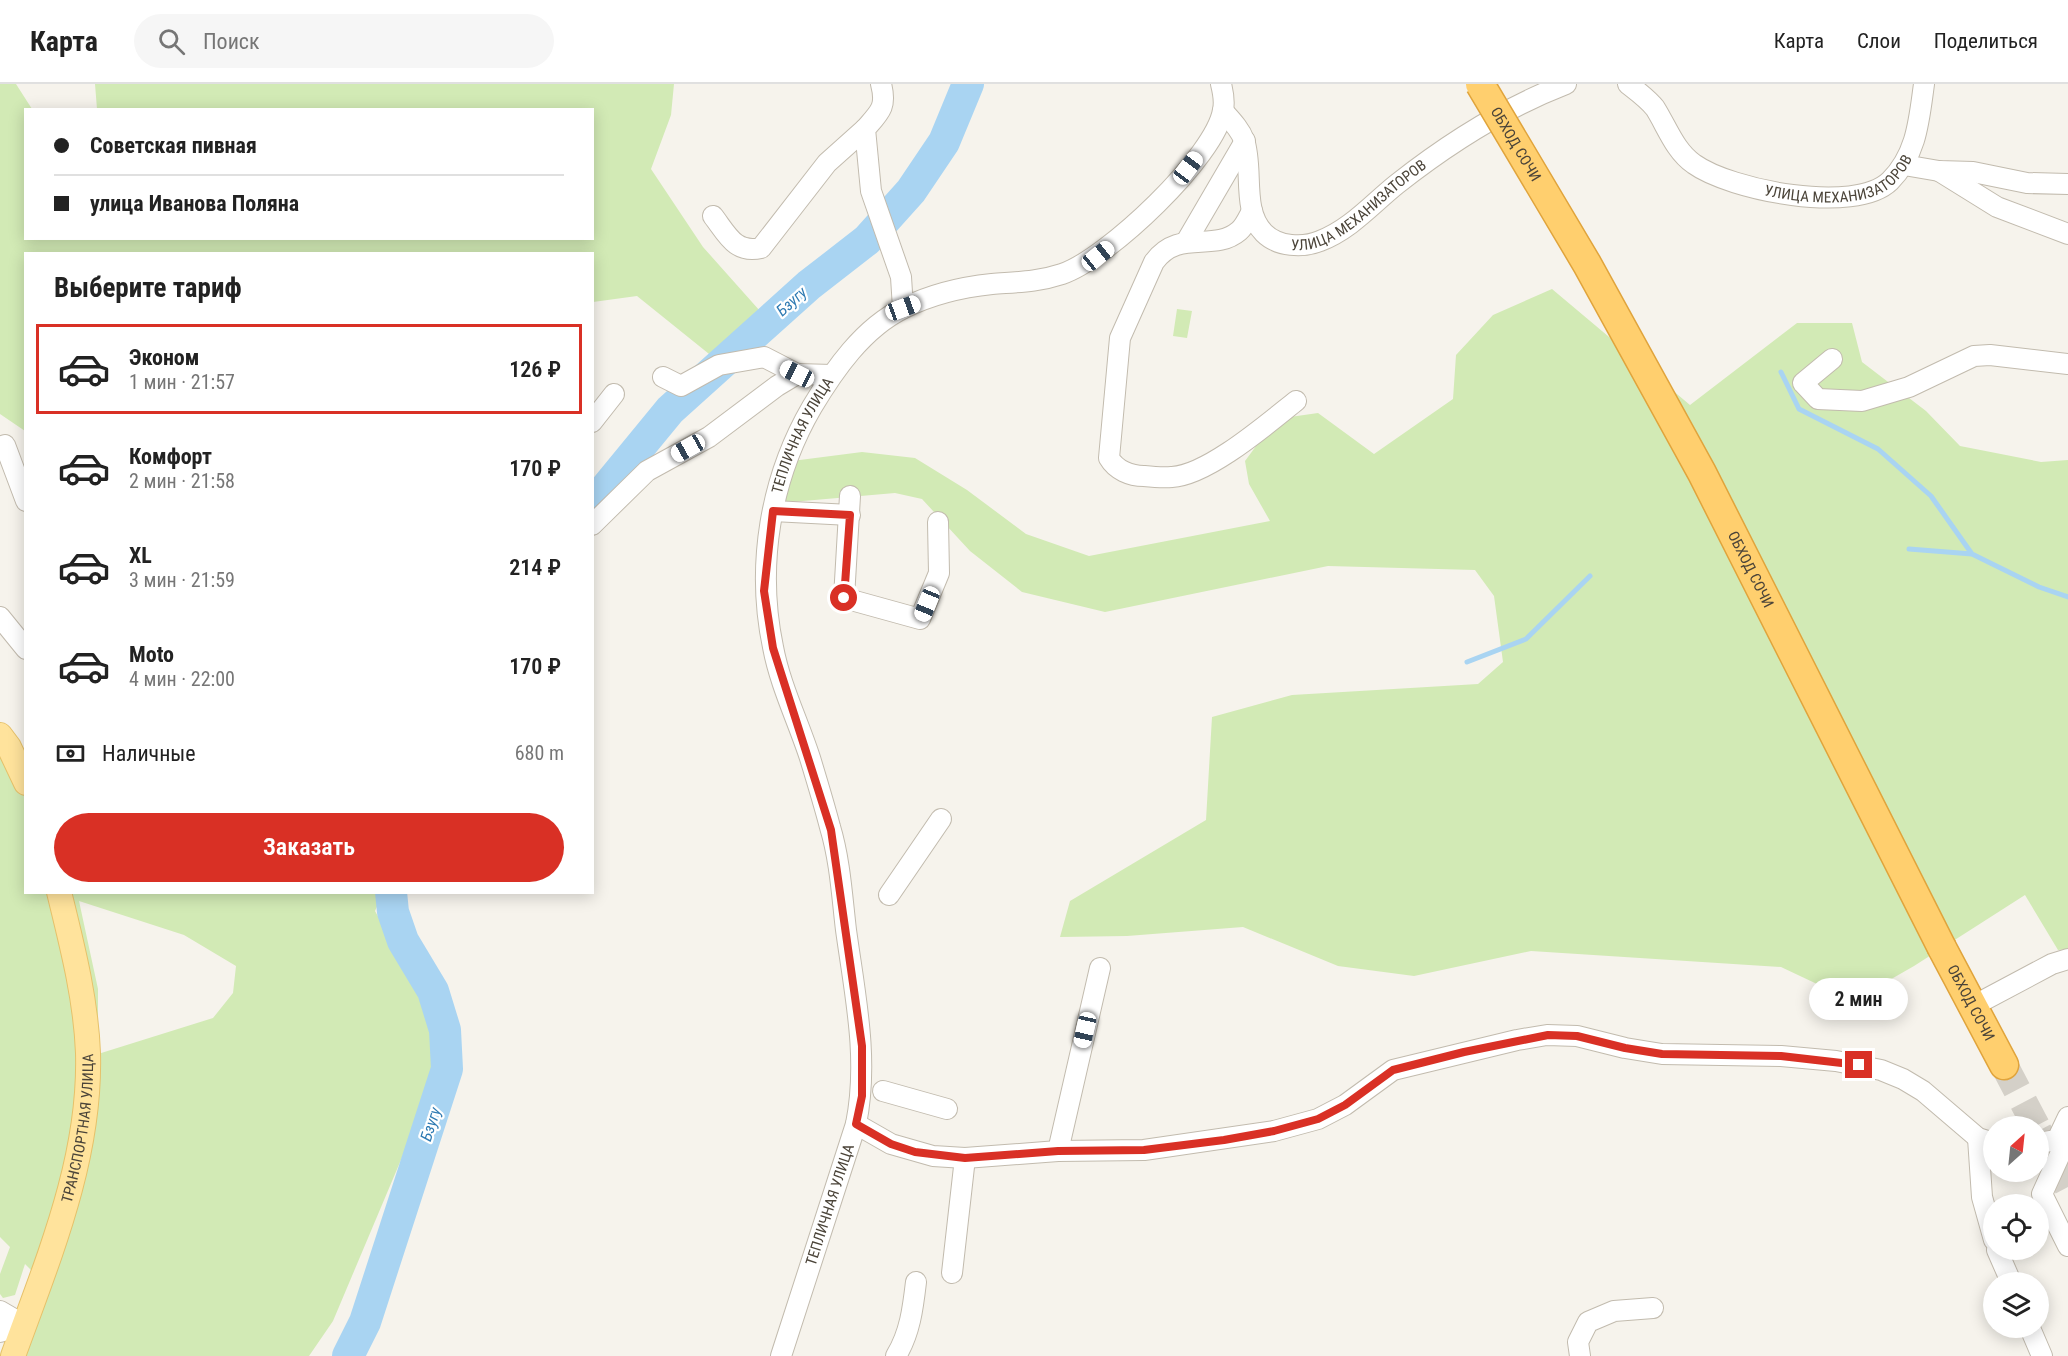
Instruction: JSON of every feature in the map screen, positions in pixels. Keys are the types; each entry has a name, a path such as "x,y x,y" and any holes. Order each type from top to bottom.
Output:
{"highway":[{"name":"ОБХОД СОЧИ","path":"1480,84 1587,264 1702,473 1942,948 2004,1065"}],"main road":[{"path":"0,735 9,747 24,779"},
{"name":"ТРАНСПОРТНАЯ УЛИЦА","path":"13,1356 68,1197 81,1145 86,1102 88,1053 80,981 59,894"}],"street":[{"path":"713,216 736,246 750,251 761,248 827,162 865,129 881,111 885,98 881,84"},
{"name":"УЛИЦА МЕХАНИЗАТОРОВ","path":"1225,93 1245,141 1252,211 1265,234 1276,240 1302,245 1320,241 1347,227 1398,183 1460,138 1500,114 1566,84"},
{"name":"УЛИЦА МЕХАНИЗАТОРОВ","path":"1628,84 1654,107 1679,149 1694,164 1736,181 1789,195 1826,198 1863,194 1888,183 1904,165 1916,138 1924,84"},
{"name":"ТЕПЛИЧНАЯ УЛИЦА","path":"781,1356 856,1124 862,1096 862,1046 831,830 773,648 764,591 773,511 794,444 832,375 855,347 903,308 956,290 1036,282 1068,273 1098,256 1146,217 1216,129 1225,93"},
{"path":"865,129 871,191 901,277 903,308"},
{"path":"1186,242 1245,141"},
{"path":"1904,165 1939,171 1973,172 2027,183 2068,184"},
{"path":"1939,171 1997,207 2068,234"},
{"path":"1252,211 1241,230 1231,236 1168,246 1154,262 1120,338 1109,453 1112,464 1138,476 1184,475 1233,451 1296,401"},
{"path":"1832,359 1803,383 1818,399 1862,401 1909,387 1974,356 1990,355 2068,364"},
{"path":"663,377 681,386 720,365 764,357 797,374 832,375"},
{"path":"594,523 647,471 709,437 797,374"},
{"path":"594,419 614,394"},
{"path":"5,445 24,496"},
{"path":"773,511 850,506 844,598 920,619 939,573 938,522"},
{"path":"0,617 24,647"},
{"path":"889,896 941,819"},
{"path":"1973,1006 2052,964 2068,959"},
{"path":"1058,1151 1100,968"},
{"path":"856,1124 891,1144 915,1152 965,1158 1058,1151 1144,1150 1274,1131 1327,1114 1345,1105 1393,1070 1474,1049 1548,1035 1577,1036 1662,1054 1781,1056 1836,1061 1881,1070 1903,1078 1923,1091 1983,1139"},
{"path":"883,1091 947,1108"},
{"path":"2068,1117 2058,1139 2042,1194 2068,1246"},
{"path":"952,1272 965,1158"},
{"path":"1983,1182 1983,1201"},
{"path":"896,1356 903,1344 912,1314 916,1282"},
{"path":"1580,1356 1578,1342 1581,1330 1595,1317 1614,1311 1653,1308"},
{"path":"0,1311 24,1325"},
{"path":"0,1332 24,1325"},
{"path":"2034,1338 2042,1356"}],"green space":[{"path":"0,84 16,84 31,108 24,108 24,240 594,240 594,108 97,108 95,84 674,84 671,115 651,169 703,247 777,330 724,366 637,296 594,302 594,252 24,252 24,430 0,414"},
{"path":"1552,289 1690,405 1797,323 1852,323 1862,362 1926,411 1960,446 2041,462 2068,460 2068,949 2058,950 2025,895 1914,966 1853,1001 1781,967 1531,951 1414,976 1338,966 1243,927 1127,936 1060,937 1070,901 1206,820 1212,717 1292,695 1478,684 1503,662 1494,596 1475,570 1328,566 1105,612 1022,592 970,551 922,499 895,493 780,503 792,461 862,452 915,458 967,490 1026,534 1089,556 1270,521 1249,484 1245,461 1276,419 1318,413 1374,454 1453,399 1456,355 1493,315"},
{"path":"1177,309 1192,311 1187,338 1173,336"},
{"path":"0,727 24,765 24,894 383,894 375,911 449,1046 333,1321 309,1356 12,1356 39,1278 25,1264 15,1295 3,1298 0,1294 0,1274 10,1247 0,1237","holes":["79,901 184,935 236,966 233,993 213,1018 98,1054 98,989"]}],"waterway":[{"name":"Бзугу","path":"594,503 670,410 809,285 867,240 911,191 944,142 968,84"},
{"path":"1781,372 1799,409 1878,449 1931,496 1972,554"},
{"path":"1909,549 1972,554 2039,587 2068,597"},
{"path":"1467,662 1526,639 1590,576"},
{"name":"Бзугу","path":"348,1356 365,1322 447,1069 445,1030 433,991 403,941 393,912 391,894"}],"tunnel":[{"path":"2004,1065 2031,1116"},
{"path":"2049,1152 2068,1187"}],"route":[{"path":"844,598 850,515 773,511 766,557 764,591 773,648 788,699 810,758 831,830 839,876 862,1046 862,1096 856,1124 891,1144 933,1156 965,1158 1058,1151 1144,1150 1224,1140 1274,1131 1318,1119 1345,1105 1393,1070 1517,1040 1548,1035 1577,1036 1662,1054 1781,1056 1859,1065"}]}
